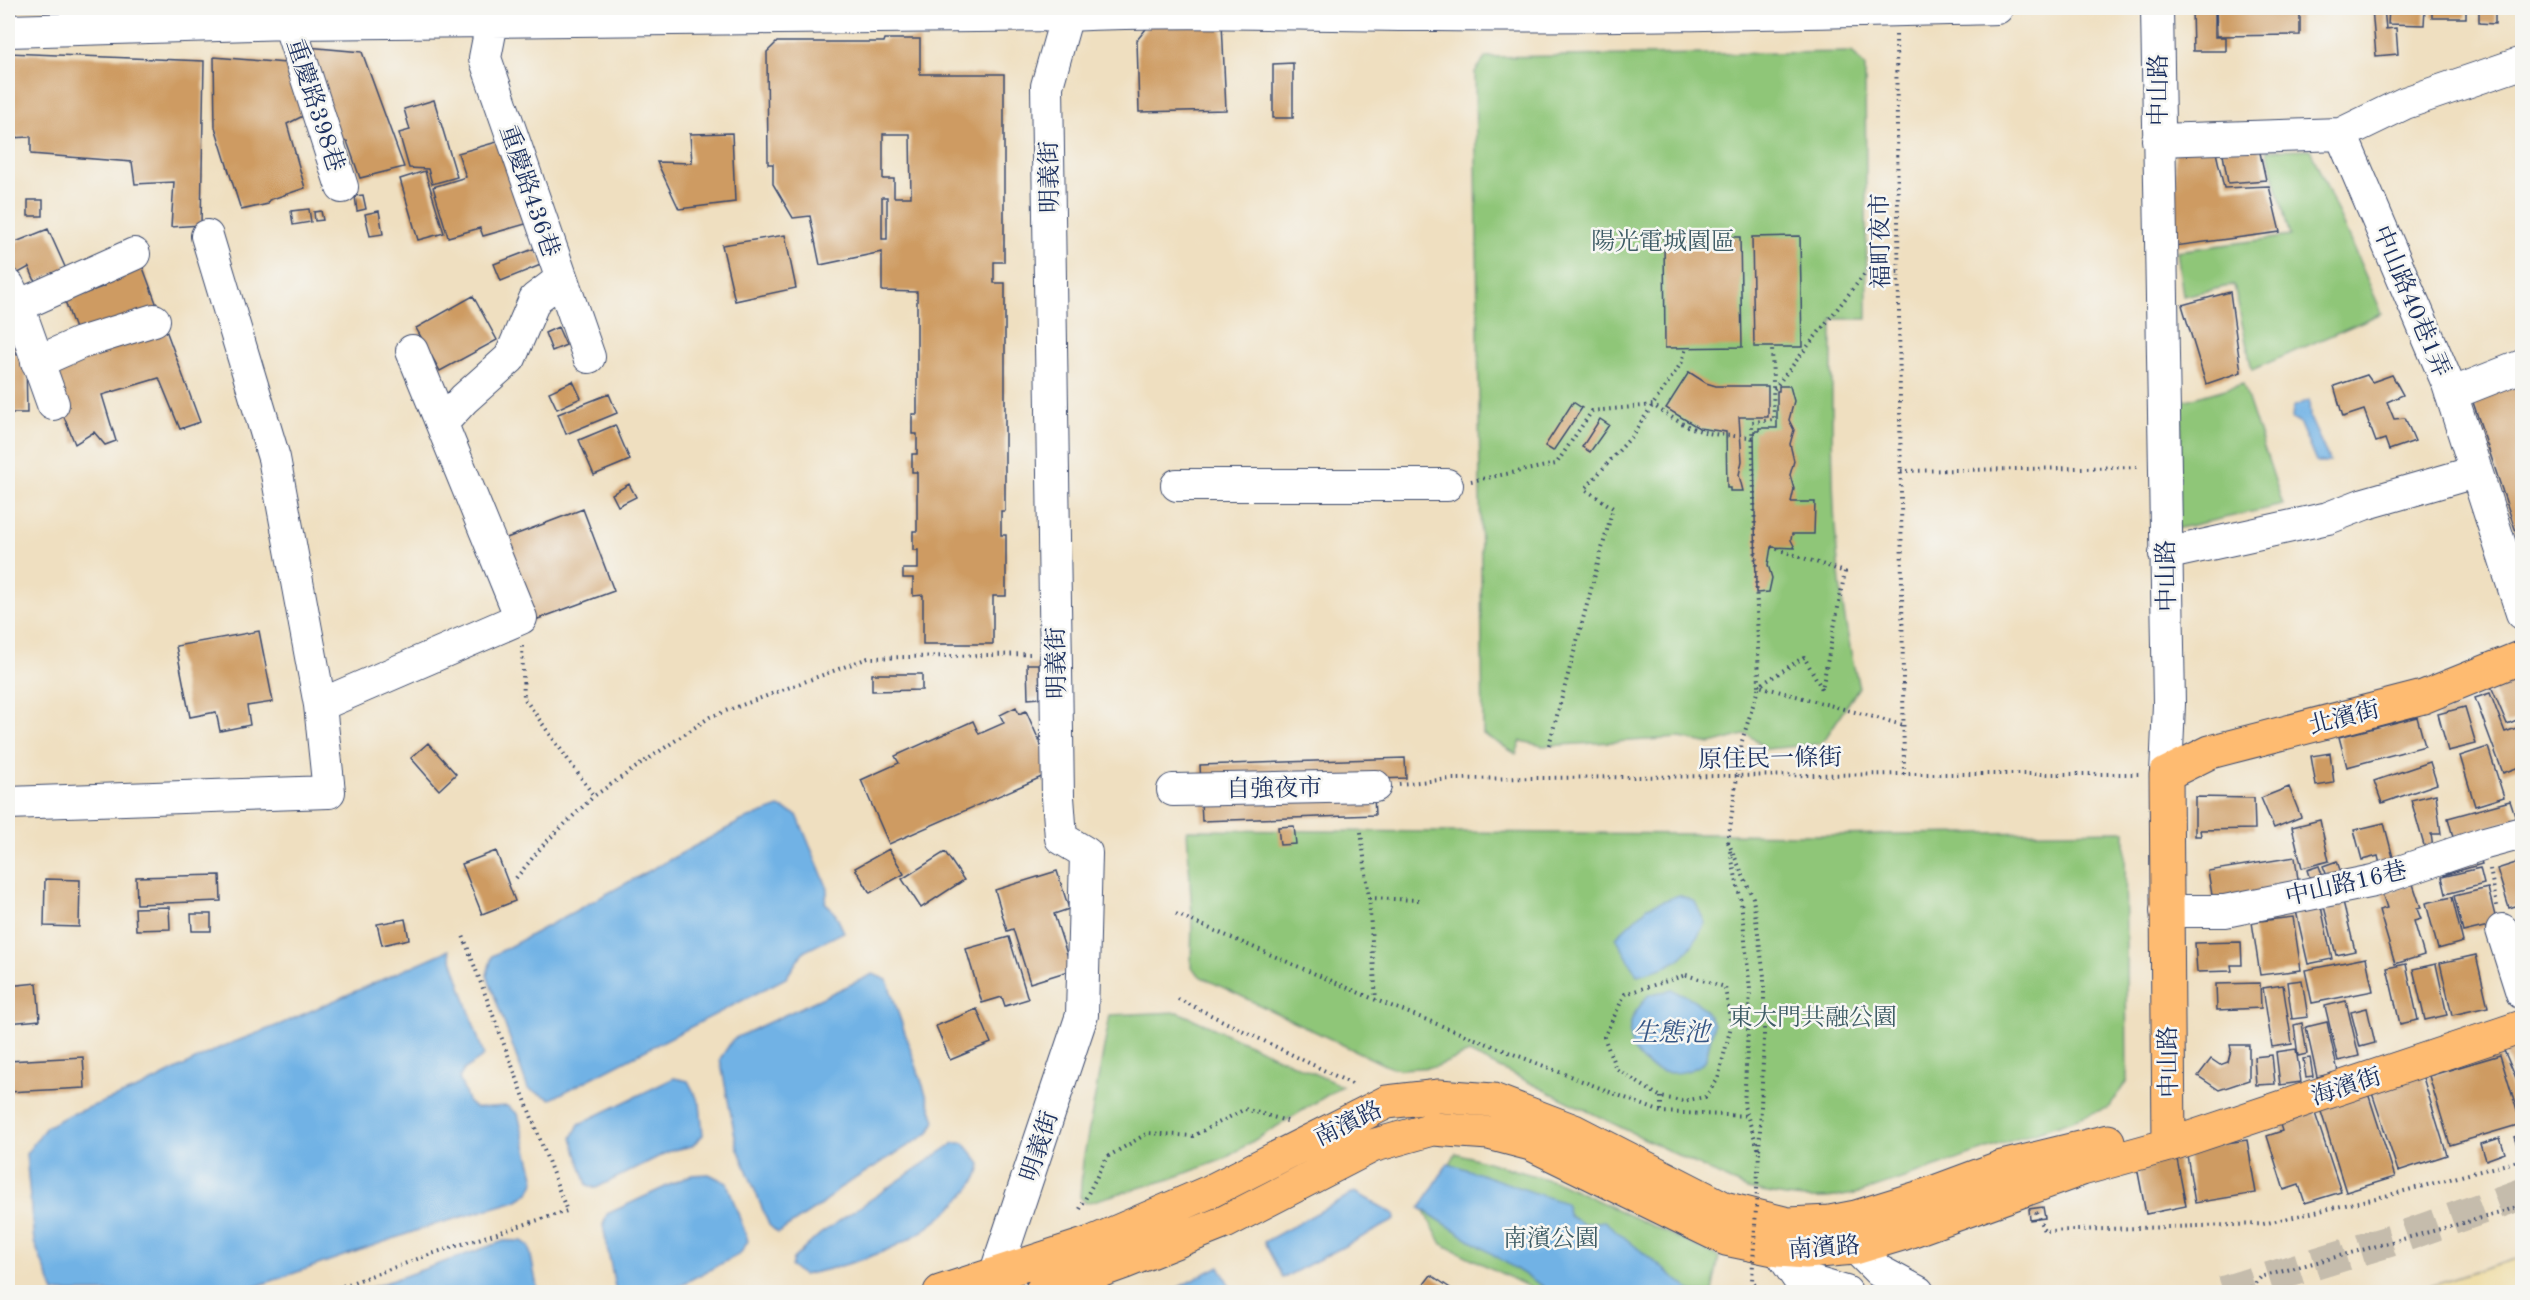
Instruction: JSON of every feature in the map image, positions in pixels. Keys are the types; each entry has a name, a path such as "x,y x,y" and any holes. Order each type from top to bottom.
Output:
{"main road":[{"name":"北濱街","path":"2166,774 2210,752 2423,697 2523,657"},
{"name":"中山路","path":"2166,774 2169,1144"},
{"name":"海濱街","path":"1877,1242 2082,1169 2169,1144 2523,1027"},
{"name":"南濱路","path":"940,1293 998,1284 1209,1192 1387,1102 1439,1096 1493,1100 1554,1123 1724,1208 1788,1224 1830,1222"},
{"name":"南濱路","path":"1041,1293 1225,1222 1372,1146 1433,1129 1489,1133 1530,1144 1726,1239 1779,1250 1806,1252 1877,1242"},
{"name":"海濱街","path":"1830,1222 1856,1217 1924,1196 2002,1167 2107,1141 2169,1144"}],"street":[{"path":"8,31 230,17 289,23 492,15 1139,10 1653,11 1996,8"},
{"name":"中山路","path":"2157,8 2169,704 2166,774"},
{"name":"明義街","path":"998,1284 1082,1015 1086,853 1061,837 1055,653 1047,86 1067,11"},
{"name":"重慶路436巷","path":"492,15 485,58 560,280 589,357"},
{"name":"重慶路398巷","path":"289,23 342,187"},
{"path":"2158,140 2342,134 2405,103 2523,63"},
{"name":"中山路40巷1弄","path":"2342,134 2451,394 2523,613"},
{"path":"8,803 329,792 321,705 274,458 207,236"},
{"path":"52,404 13,296 134,254"},
{"path":"442,423 464,399 510,358 535,298 560,280"},
{"path":"37,362 80,343 154,320"},
{"path":"321,705 521,618 412,351"},
{"path":"2451,394 2523,366"},
{"path":"2165,554 2328,518 2364,504 2475,472"},
{"path":"1177,485 1448,485"},
{"name":"自強夜市","path":"1173,790 1376,786"},
{"name":"中山路16巷","path":"2166,911 2225,910 2373,881 2523,832"},
{"path":"2502,930 2523,993"},
{"path":"1830,1222 1877,1242 1880,1271 1918,1293"},
{"path":"1779,1250 1798,1278 1846,1293"}],"path":[{"name":"福町夜市","path":"1896,9 1904,774"},
{"path":"1773,391 1867,271 1899,272"},
{"path":"1759,1152 1744,1106 1750,990 1741,901 1728,842 1742,741 1759,686 1752,422 1774,420 1772,347"},
{"path":"1549,745 1613,508 1585,489 1631,437 1682,362 1686,348"},
{"path":"1448,485 1556,464 1592,411 1653,405 1697,432 1753,437"},
{"path":"1901,471 2165,467"},
{"path":"1759,686 1804,657 1822,689 1845,572 1771,547"},
{"path":"521,618 524,698 594,796"},
{"path":"516,878 544,844 594,796 710,717 868,658 1055,653"},
{"path":"1759,686 1903,725"},
{"name":"原住民一條街","path":"1376,786 1450,779 1904,774 2166,774"},
{"path":"1360,831 1369,898 1376,1000"},
{"path":"1728,842 1753,898 1764,976 1764,1060 1752,1281 1763,1293"},
{"path":"2485,843 2502,930"},
{"path":"1369,898 1420,900"},
{"path":"1176,914 1376,1000 1661,1112 1747,1116"},
{"path":"326,1293 437,1252 567,1210 462,933"},
{"path":"1686,975 1725,987 1731,1026 1718,1078 1704,1097 1682,1101 1661,1097 1616,1069 1604,1037 1625,994 1686,975"},
{"path":"1178,999 1352,1084"},
{"path":"1661,1097 1661,1112"},
{"path":"1080,1209 1107,1157 1148,1133 1193,1136 1245,1109 1298,1124"},
{"path":"2027,1189 2044,1232 2263,1224 2389,1195 2523,1160"},
{"path":"2247,1293 2261,1277 2500,1214 2523,1205"}],"green space":[{"name":"陽光電城園區","path":"1852,52 1865,67 1867,319 1832,319 1832,458 1842,597 1859,687 1825,739 1819,744 1767,749 1747,734 1711,744 1680,738 1543,746 1521,741 1516,754 1483,734 1475,72 1486,57"},
{"path":"2310,149 2382,313 2252,370 2234,285 2183,296 2177,251 2290,236 2267,150"},
{"path":"2243,384 2283,505 2175,529 2183,401"},
{"name":"東大門共融公園","path":"1187,830 1824,835 2125,831 2127,1080 2110,1107 1863,1192 1805,1198 1747,1189 1469,1053 1435,1067 1400,1069 1387,1066 1201,977 1191,967 1192,916"},
{"path":"1178,1012 1342,1086 1224,1159 1170,1179 1086,1203 1080,1197 1083,1161 1110,1015"},
{"name":"南濱公園","path":"1456,1153 1560,1183 1719,1257 1712,1292 1539,1292 1442,1244 1423,1210"}],"sand":[{"path":"2522,1257 2522,1292 2412,1292"}],"water":[{"path":"2309,400 2310,418 2330,462 2316,462 2299,422 2292,418 2293,407"},
{"path":"779,807 797,815 828,889 825,902 836,915 844,932 803,952 786,978 551,1099 528,1089 487,975 492,956 741,821"},
{"name":"生態池","path":"1679,895 1695,902 1705,923 1692,945 1679,959 1662,968 1637,975 1616,937 1648,907"},
{"path":"449,950 484,1056 464,1070 459,1078 469,1103 476,1108 507,1106 518,1114 535,1180 529,1193 516,1201 427,1227 240,1292 54,1292 34,1242 26,1154 46,1127 67,1116 142,1087 219,1048 281,1024"},
{"path":"873,974 887,980 935,1121 929,1133 838,1189 827,1201 778,1233 769,1225 737,1146 720,1059 733,1039"},
{"name":"生態池","path":"1672,990 1697,1002 1714,1024 1705,1062 1688,1071 1671,1073 1656,1069 1643,1061 1634,1050 1630,1036 1631,1021 1647,997 1654,993"},
{"path":"674,1078 688,1081 700,1104 703,1135 692,1146 670,1151 596,1188 587,1185 572,1138 579,1124"},
{"path":"954,1143 964,1143 981,1164 980,1170 968,1190 945,1214 927,1228 888,1249 846,1264 803,1275 791,1267 793,1259 820,1234"},
{"name":"南濱公園","path":"1448,1163 1565,1203 1569,1216 1583,1224 1604,1221 1692,1292 1552,1292 1420,1208"},
{"path":"709,1174 727,1183 748,1241 740,1254 667,1292 616,1292 603,1225 607,1214 691,1175"},
{"path":"1355,1192 1394,1214 1395,1220 1283,1278 1264,1242"},
{"path":"504,1241 522,1241 529,1246 538,1292 359,1292"},
{"path":"1219,1266 1233,1292 1170,1292"}],"building":[{"path":"2192,8 2215,8 2215,37 2226,37 2226,51 2193,51"},
{"path":"2216,8 2300,8 2300,35 2217,36"},
{"path":"2372,8 2384,8 2386,29 2396,28 2398,54 2376,56"},
{"path":"2389,8 2425,8 2424,25 2388,24"},
{"path":"2432,8 2466,8 2466,18 2432,18"},
{"path":"2479,8 2495,8 2495,24 2479,23"},
{"path":"1222,22 1226,110 1139,112 1137,40 1150,24"},
{"path":"885,39 920,39 920,74 1004,74 1004,262 994,262 994,283 1005,283 1005,511 1001,511 1001,535 1006,535 1006,596 993,596 993,644 923,644 923,595 913,596 913,578 903,578 903,569 918,569 918,550 913,550 913,531 917,531 917,472 912,472 912,454 917,454 917,434 912,434 912,414 917,414 917,292 882,291 882,252 820,265 810,216 793,218 773,184 773,164 768,164 767,52 777,42 884,42","holes":["883,134 910,134 911,197 894,197 894,179 883,179","882,197 887,197 887,239 882,239"]},
{"path":"307,47 362,52 404,167 360,178 347,141 328,145"},
{"path":"8,53 204,61 201,225 171,227 174,182 135,184 132,162 31,154 31,137 8,138"},
{"path":"214,57 286,63 303,116 287,124 305,188 269,200 268,204 241,210 215,127"},
{"path":"1293,63 1293,118 1273,118 1273,64"},
{"path":"434,100 457,177 432,184 428,169 409,168 399,133 410,130 404,109"},
{"path":"732,133 735,202 679,209 657,162 692,163 690,134"},
{"path":"504,140 529,223 483,236 480,228 448,237 433,187 466,177 458,153"},
{"path":"2175,145 2215,148 2224,188 2269,186 2280,232 2175,246"},
{"path":"2259,148 2266,180 2228,183 2222,149"},
{"path":"425,171 444,233 418,240 400,179"},
{"path":"363,195 366,209 357,211 355,196"},
{"path":"28,200 43,200 43,216 28,216"},
{"path":"309,209 311,222 293,225 291,211"},
{"path":"321,211 323,220 315,221 314,212"},
{"path":"379,211 383,234 370,236 365,214"},
{"path":"48,229 66,269 35,281 29,267 15,275 8,257 8,245"},
{"path":"785,235 796,288 735,301 722,245"},
{"path":"1800,236 1802,347 1754,347 1752,237"},
{"path":"1664,237 1740,237 1742,347 1665,348"},
{"path":"536,248 543,264 501,281 494,264"},
{"path":"142,265 200,422 180,429 159,378 102,395 116,441 105,445 94,432 75,444 41,361 80,343 65,301 105,286 104,277"},
{"path":"2230,292 2241,372 2206,384 2182,305"},
{"path":"473,296 497,340 440,371 416,328"},
{"path":"8,300 12,308 17,355 26,358 27,413 8,413"},
{"path":"558,327 566,345 552,351 545,333"},
{"path":"1689,372 1706,383 1716,386 1768,386 1768,417 1739,417 1742,461 1739,475 1743,491 1730,491 1730,488 1727,488 1726,432 1699,428 1666,408"},
{"path":"2367,375 2372,382 2392,375 2403,395 2387,402 2394,419 2405,418 2415,441 2389,450 2385,439 2376,442 2364,410 2343,417 2334,386"},
{"path":"573,381 581,398 557,409 549,392"},
{"path":"2522,382 2522,550 2472,399"},
{"path":"1779,386 1790,386 1794,401 1789,420 1794,430 1790,444 1794,461 1790,475 1794,489 1791,502 1815,502 1814,534 1792,534 1791,540 1795,548 1771,547 1768,565 1772,578 1769,592 1756,593 1754,431 1759,431 1759,428 1777,428"},
{"path":"609,394 617,413 566,434 558,414"},
{"path":"1573,402 1582,408 1553,451 1545,446"},
{"path":"1600,419 1609,425 1590,452 1582,447"},
{"path":"615,425 630,460 594,475 579,440"},
{"path":"629,484 636,497 618,506 612,494"},
{"path":"583,509 614,591 527,623 496,542"},
{"path":"259,631 273,702 247,706 250,725 220,731 216,712 190,717 176,646"},
{"path":"1027,664 1039,664 1040,698 1028,699"},
{"path":"2522,665 2522,718 2507,724 2488,679"},
{"path":"872,674 922,674 922,690 872,691"},
{"path":"2490,693 2505,732 2522,726 2522,742 2519,743 2522,766 2503,773 2475,698"},
{"path":"1016,707 1019,714 1026,711 1053,772 889,844 861,780 899,763 895,756 973,721 979,734 1004,723 1000,715"},
{"path":"2465,707 2476,744 2448,751 2438,714"},
{"path":"2417,717 2425,746 2347,767 2339,737"},
{"path":"428,743 456,774 439,790 411,758"},
{"path":"2488,747 2504,797 2475,806 2460,756"},
{"path":"2330,753 2334,783 2316,786 2311,756"},
{"path":"1405,758 1406,778 1201,785 1200,765"},
{"path":"2430,762 2437,784 2382,803 2374,781"},
{"path":"2289,787 2301,817 2274,828 2261,798"},
{"path":"2436,794 2441,834 2431,834 2433,848 2425,849 2411,800"},
{"path":"1374,796 1375,815 1202,821 1201,801"},
{"path":"2195,797 2254,798 2255,829 2200,830 2201,836 2195,836"},
{"path":"2510,801 2516,819 2453,837 2448,818"},
{"path":"2320,820 2329,861 2302,868 2292,827"},
{"path":"2384,823 2396,869 2382,872 2378,856 2362,860 2354,830"},
{"path":"1294,826 1296,844 1280,845 1278,827"},
{"path":"889,849 904,874 870,893 855,868"},
{"path":"496,851 515,901 482,914 462,864"},
{"path":"2478,851 2482,864 2444,875 2440,861"},
{"path":"945,852 964,880 921,908 902,879"},
{"path":"2295,857 2299,887 2213,901 2208,871"},
{"path":"2337,861 2344,882 2331,886 2323,866"},
{"path":"2522,861 2522,904 2509,908 2497,869"},
{"path":"2319,866 2324,880 2312,885 2307,870"},
{"path":"2480,868 2484,884 2446,894 2442,877"},
{"path":"1057,871 1069,909 1054,914 1072,970 1030,983 1013,929 1007,931 995,890"},
{"path":"220,875 221,901 137,904 136,877"},
{"path":"45,879 80,880 79,927 44,926"},
{"path":"2413,884 2421,908 2417,909 2421,919 2414,921 2424,955 2395,964 2379,910 2387,908 2381,890 2392,891"},
{"path":"2488,888 2497,924 2463,932 2454,896"},
{"path":"2340,889 2355,951 2336,955 2321,894"},
{"path":"2319,897 2332,959 2308,964 2294,902"},
{"path":"2452,897 2463,942 2438,949 2426,903"},
{"path":"169,907 170,929 136,930 135,908"},
{"path":"191,914 211,914 211,931 192,931"},
{"path":"2293,917 2301,970 2260,975 2252,922"},
{"path":"405,919 409,939 382,945 377,924"},
{"path":"1009,937 1028,999 1005,1006 1002,997 982,1003 966,949"},
{"path":"2241,942 2242,965 2231,965 2232,971 2197,972 2195,943"},
{"path":"2476,955 2488,1007 2452,1015 2440,963"},
{"path":"2366,958 2373,991 2312,1003 2305,970"},
{"path":"2406,964 2418,1020 2400,1024 2387,968"},
{"path":"2436,964 2447,1015 2425,1020 2413,969"},
{"path":"2302,980 2308,1017 2292,1019 2287,982"},
{"path":"37,983 40,1020 8,1023 8,986"},
{"path":"2260,983 2261,1008 2217,1010 2216,984"},
{"path":"2283,985 2292,1044 2272,1047 2263,988"},
{"path":"2346,1001 2359,1056 2338,1061 2325,1006"},
{"path":"2367,1008 2375,1043 2360,1047 2351,1012"},
{"path":"977,1009 991,1043 950,1060 936,1026"},
{"path":"2327,1022 2338,1072 2317,1077 2306,1027"},
{"path":"2302,1023 2307,1054 2298,1056 2294,1025"},
{"path":"2522,1040 2522,1092 2503,1048"},
{"path":"2230,1045 2249,1045 2249,1080 2219,1090 2198,1076 2211,1059 2220,1065 2228,1062"},
{"path":"2296,1049 2301,1082 2280,1085 2276,1052"},
{"path":"2272,1055 2275,1084 2256,1085 2254,1057"},
{"path":"2500,1055 2521,1124 2450,1145 2429,1076"},
{"path":"83,1057 85,1088 8,1092 8,1061"},
{"path":"2310,1058 2313,1076 2306,1077 2303,1059"},
{"path":"2421,1071 2447,1155 2398,1171 2370,1087"},
{"path":"2366,1087 2395,1177 2346,1192 2318,1102"},
{"path":"2312,1104 2341,1192 2305,1203 2299,1185 2284,1190 2267,1136 2282,1131 2277,1115"},
{"path":"2522,1134 2522,1149 2519,1150 2514,1137"},
{"path":"2500,1138 2505,1153 2486,1160 2481,1144"},
{"path":"2247,1140 2256,1193 2195,1203 2186,1149"},
{"path":"2176,1154 2186,1206 2146,1214 2136,1162"},
{"path":"2043,1207 2045,1218 2030,1220 2029,1209"},
{"path":"1431,1275 1456,1292 1418,1292"}],"tunnel":[{"path":"2223,1292 2396,1239 2522,1194"}]}
